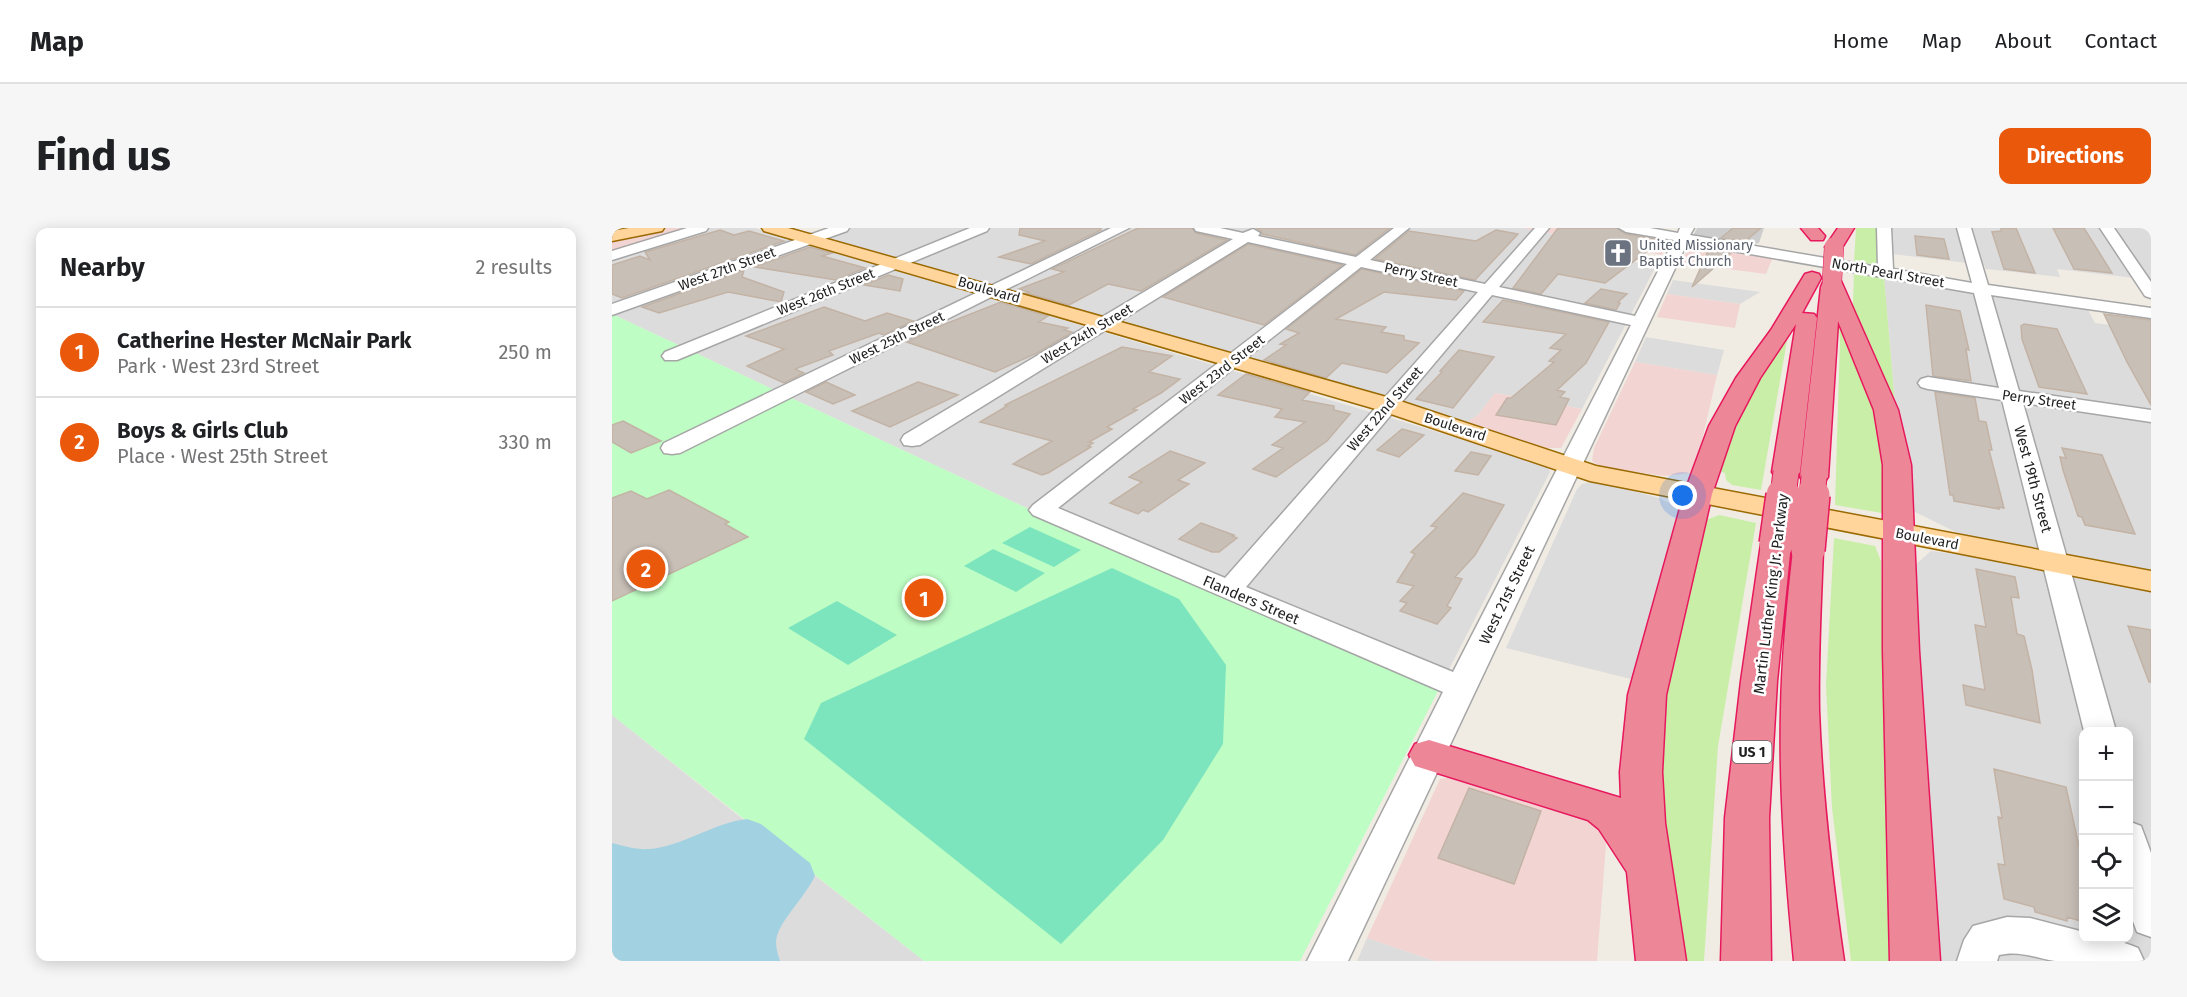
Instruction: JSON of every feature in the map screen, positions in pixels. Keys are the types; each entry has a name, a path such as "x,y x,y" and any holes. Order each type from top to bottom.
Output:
{"highway":[{"name":"Martin Luther King Jr. Parkway","path":"1746,961 1747,818 1759,681 1792,547 1822,279 1819,237 1836,228"},
{"name":"US 1","path":"1819,237 1845,228"},
{"path":"1661,961 1649,868 1641,772 1647,695 1698,494 1715,444 1748,378 1822,279 1878,389 1888,418 1897,465 1901,651 1916,961"},
{"name":"Martin Luther King Jr. Parkway","path":"1792,547 1801,650 1802,780 1819,961"},
{"path":"1429,755 1603,808 1614,817 1649,868"}],"main road":[{"path":"612,236 656,228"},
{"name":"Boulevard","path":"770,228 1388,405 1570,466 1900,534 2151,581"}],"street":[{"path":"612,256 701,228"},
{"name":"West 27th Street","path":"612,310 842,228"},
{"name":"West 26th Street","path":"671,356 982,228"},
{"name":"West 25th Street","path":"672,448 1122,228"},
{"name":"Perry Street","path":"1202,228 1640,322"},
{"name":"West 24th Street","path":"912,440 1262,228"},
{"name":"West 23rd Street","path":"1041,510 1402,228"},
{"name":"West 22nd Street","path":"1228,591 1542,228"},
{"name":"North Pearl Street","path":"1626,228 1684,233 1763,251 1886,273 2151,313"},
{"path":"1884,228 1886,273"},
{"name":"West 19th Street","path":"1964,228 2099,727"},
{"path":"2107,228 2151,294"},
{"name":"West 21st Street","path":"1327,961 1684,233"},
{"path":"1763,251 1767,236"},
{"name":"Perry Street","path":"1928,383 2151,416"},
{"name":"Flanders Street","path":"1041,510 1462,688"},
{"path":"2133,854 2151,920"},
{"path":"1982,950 2007,935 2030,936 2124,961"}],"shaded area":[{"path":"666,228 695,228 612,254 612,238"},
{"path":"695,228 755,228 1541,463 1548,466 1550,472 1440,687 1031,510 612,314 612,254"},
{"path":"834,228 1523,228 1600,243 1588,253 1656,266 1582,409 1495,393 1478,415 1466,423 812,236"},
{"path":"1523,228 1606,228 1670,241 1662,255"},
{"path":"1697,228 1764,228 1759,243 1747,245 1699,237 1694,234"},
{"path":"1890,228 2151,228 2151,280 2057,269 2060,277 1986,269 1984,265 1892,254"},
{"path":"1691,243 1773,257 1766,274 1681,263"},
{"path":"1884,277 2088,310 2095,323 2151,330 2151,572 1968,538 1915,512 1906,498"},
{"path":"1673,280 1760,292 1740,304 1667,294"},
{"path":"1667,294 1740,304 1735,328 1657,317"},
{"path":"1646,337 1724,350 1717,375 1635,362"},
{"path":"1635,362 1717,375 1696,467 1690,473 1664,476 1601,467 1592,461 1594,448"},
{"path":"1495,393 1582,409 1561,448 1541,448 1466,423 1478,415"},
{"path":"1600,482 1659,498 1677,507 1682,518 1635,680 1506,648 1577,489 1582,484"},
{"path":"1931,551 2001,560 2151,589 2151,961 1934,961 1910,575 1915,565"},
{"path":"612,715 730,809 924,961 612,961"},
{"path":"1459,776 1591,817 1607,832 1597,961 1435,961 1367,938 1440,779"},
{"path":"1367,938 1435,961 1357,961"}],"green space":[{"path":"1856,228 1879,228 1879,264 1854,263"},
{"path":"1854,271 1884,277 1895,404 1855,323"},
{"path":"612,314 1031,510 1440,687 1300,961 924,961 612,715"},
{"path":"1838,315 1874,402 1885,454 1885,510 1882,513 1835,505 1840,340"},
{"path":"1789,329 1761,490 1732,485 1726,480 1725,473 1721,472 1737,413"},
{"path":"1719,515 1756,523 1718,746 1704,961 1669,961 1649,752 1702,518 1709,519"},
{"path":"1030,527 1081,550 1054,567 1002,543"},
{"path":"1834,538 1875,546 1881,561 1889,961 1851,961 1832,808 1826,685"},
{"path":"993,549 1045,573 1016,592 964,566"},
{"path":"1112,568 1179,599 1226,665 1223,744 1163,840 1061,944 804,739 821,703"},
{"path":"837,601 897,635 848,665 788,628"}],"water":[{"path":"747,819 761,824 810,863 815,876 778,933 776,943 780,961 612,961 612,843 640,849 661,847 734,821"}],"building":[{"path":"1020,228 1101,228 1101,230 1031,264 999,257 1045,241 1019,235"},
{"path":"1138,228 1192,228 1196,233 1227,240 1141,291 1108,284 1069,305 1019,289 1064,272 1052,269"},
{"path":"1256,228 1390,228 1355,255 1262,234"},
{"path":"1558,228 1617,228 1626,234 1662,240 1605,283 1558,274 1541,294 1513,288"},
{"path":"1733,228 1761,228 1744,242 1721,238"},
{"path":"2001,228 2016,228 2035,273 2004,269 1992,232 2001,231"},
{"path":"2053,228 2084,228 2112,273 2074,269"},
{"path":"720,230 734,235 749,231 784,241 622,298 612,294 612,265 640,256 650,260 645,252"},
{"path":"1496,230 1518,234 1475,280 1375,259 1409,231 1476,241"},
{"path":"1915,236 1944,239 1949,259 1917,255"},
{"path":"1248,244 1342,265 1264,325 1163,297"},
{"path":"810,247 832,253 822,256 865,268 836,280 754,267"},
{"path":"1709,249 1731,253 1692,287"},
{"path":"1362,269 1464,291 1456,300 1384,292 1336,319 1386,327 1381,332 1404,336 1404,340 1419,343 1387,373 1342,363 1326,378 1264,360 1286,345 1280,344 1299,333 1286,329"},
{"path":"744,270 742,277 784,292 781,302 728,292 659,313 642,307"},
{"path":"888,275 903,279 900,291 864,285"},
{"path":"1601,289 1627,294 1618,302 1620,303 1616,310 1585,303"},
{"path":"1503,300 1609,322 1586,363 1557,390 1565,392 1560,397 1569,399 1556,425 1496,415 1507,398 1511,398 1554,362 1549,361 1561,350 1550,348 1566,334 1483,322"},
{"path":"1001,302 1048,316 1039,322 1068,328 1064,330 1072,332 1039,352 995,372 907,342 935,328"},
{"path":"1926,305 1960,311 1969,350 1966,349 1971,381 1933,376"},
{"path":"824,307 865,321 887,313 913,321 884,335 879,333 829,351 833,355 795,369 804,373 784,383 747,366 784,349 746,336"},
{"path":"2104,314 2151,320 2151,405 2127,362"},
{"path":"2024,324 2057,329 2087,394 2039,387 2022,339 2021,326"},
{"path":"1122,347 1172,356 1149,372 1180,379 1133,409 1137,410 1107,427 1112,429 1089,442 1093,443 1088,446 1091,447 1048,473 1042,475 1013,464 1052,441 980,422 1007,406 1005,405"},
{"path":"1459,350 1494,357 1453,408 1416,399 1442,372 1440,371"},
{"path":"1246,374 1310,392 1302,400 1334,406 1334,410 1350,414 1327,441 1276,477 1253,469 1283,448 1272,445 1305,422 1275,417 1282,409 1218,395"},
{"path":"826,382 855,395 833,404 806,392"},
{"path":"918,382 958,395 890,427 852,411"},
{"path":"1935,392 1975,398 1979,421 1986,422 1992,450 1989,450 2004,508 1954,501 1953,495 1950,495"},
{"path":"623,421 661,441 631,453 612,442 612,425"},
{"path":"1402,429 1424,435 1399,457 1377,450"},
{"path":"2062,448 2102,455 2135,534 2085,525 2082,517 2078,516 2063,470 2060,457 2066,458"},
{"path":"1170,451 1205,463 1178,480 1189,484 1148,512 1143,510 1138,514 1110,503 1142,482 1129,477"},
{"path":"1471,452 1491,456 1478,475 1455,471"},
{"path":"669,490 729,522 725,524 748,537 612,601 612,498 631,491 647,499"},
{"path":"1463,493 1504,505 1475,555 1455,577 1462,579 1447,606 1451,608 1437,624 1400,611 1407,603 1400,601 1414,586 1397,582 1415,554 1411,552 1437,527 1431,526"},
{"path":"1201,523 1237,538 1219,552 1212,552 1179,539"},
{"path":"1976,569 2015,577 2019,598 2011,597 2017,634 2024,636 2040,723 1966,705 1963,685 1985,690 1975,625 1986,627"},
{"path":"2128,626 2151,630 2151,682 2149,682"},
{"path":"1994,769 2066,787 2079,846 2079,921 2067,917 2067,921 2035,912 2034,907 2004,899 1998,864 2005,865 1998,817 2002,818"},
{"path":"1469,788 1541,811 1514,884 1438,858"}],"place":[{"name":"United Missionary Baptist Church","path":"1618,253"},
{"name":"Boys & Girls Club","path":"646,569"},
{"name":"Catherine Hester McNair Park","path":"924,598"}]}
